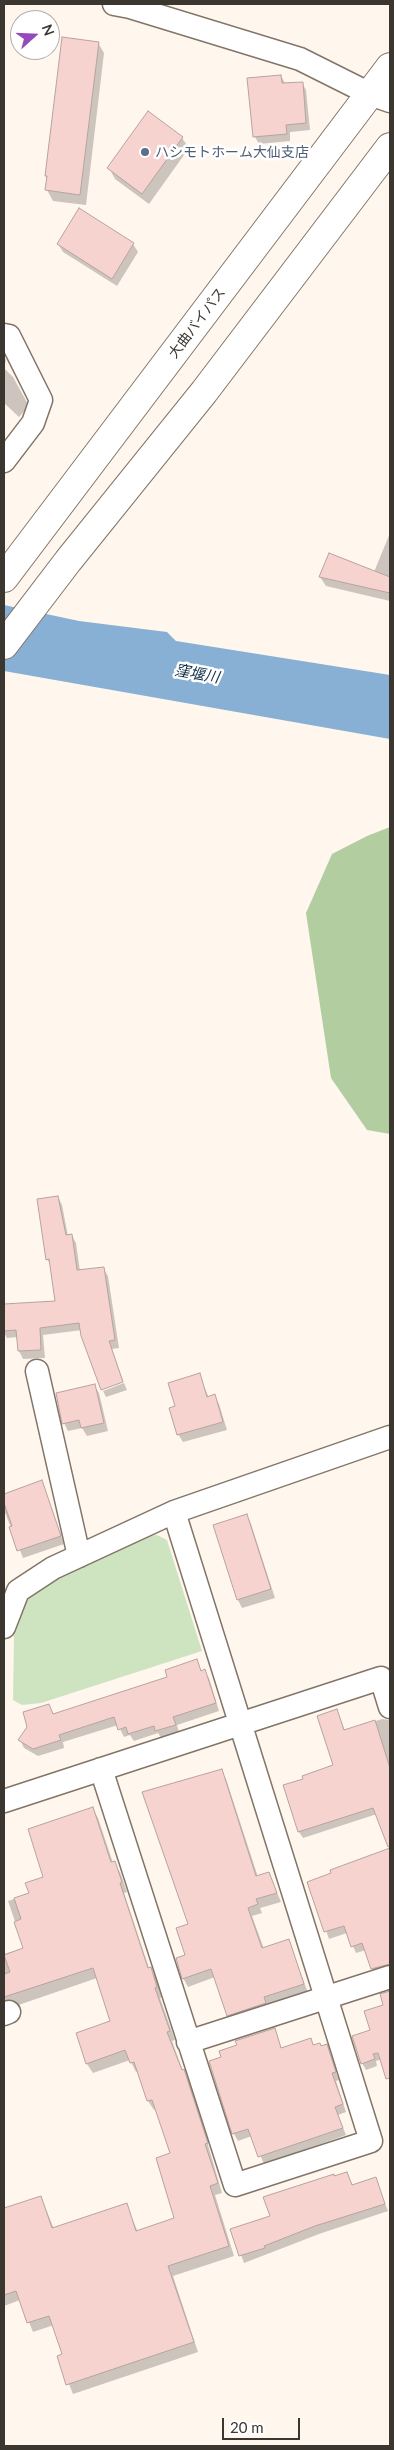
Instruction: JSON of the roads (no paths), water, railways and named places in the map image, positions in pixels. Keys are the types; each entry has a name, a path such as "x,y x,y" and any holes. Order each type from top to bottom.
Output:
{"highway":[{"name":"大曲バイパス","path":"4,578 380,98 390,67"},
{"path":"4,645 68,561 204,392 390,147"}],"street":[{"path":"125,5 300,59 380,98"},
{"path":"4,335 9,336 42,400 33,423 4,461"},
{"path":"37,1371 79,1556"},
{"path":"4,1627 18,1591 53,1568 174,1512 390,1437"},
{"path":"101,1769 235,2185 371,2141 242,1723 174,1512"},
{"path":"4,1801 381,1678 390,1706"},
{"path":"188,2042 390,1976"}],"water":[{"name":"窪堰川","path":"4,605 79,621 167,632 176,641 390,675 390,739 4,671"}],"place":[{"name":"ハシモトホーム大仙支店","path":"145,152"}]}
